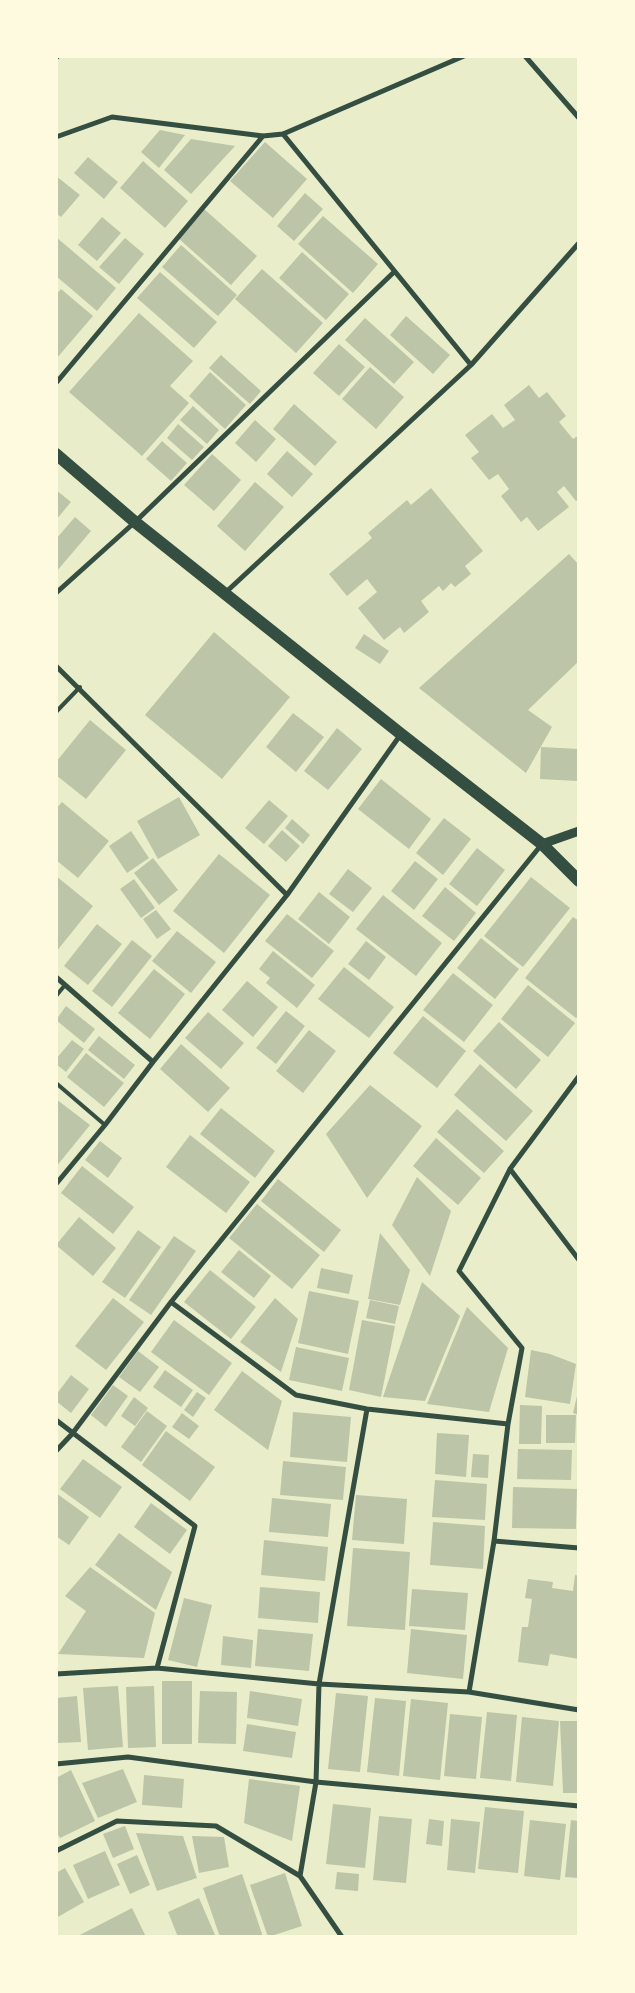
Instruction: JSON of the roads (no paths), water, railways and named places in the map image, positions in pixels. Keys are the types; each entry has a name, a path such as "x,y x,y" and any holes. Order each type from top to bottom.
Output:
{"main road":[{"path":"56,454 135,522 542,844 579,881"}],"street":[{"path":"56,138 112,117 263,136 283,134 464,56"},
{"path":"525,56 579,118"},
{"path":"283,134 471,365"},
{"path":"56,383 263,136"},
{"path":"225,594 471,365 579,242"},
{"path":"56,593 135,522 394,272"},
{"path":"56,666 80,687 287,895"},
{"path":"56,1184 106,1125 153,1062 287,895 401,734"},
{"path":"56,1451 72,1434 171,1302 542,844 579,831"},
{"path":"56,977 153,1062"},
{"path":"469,1692 494,1541 508,1424 522,1348 459,1271 510,1169 579,1076"},
{"path":"510,1169 579,1260"},
{"path":"171,1302 296,1395 367,1409 508,1424"},
{"path":"300,1876 316,1782 319,1684 367,1409"},
{"path":"56,1420 195,1526 157,1668"},
{"path":"494,1541 579,1548"},
{"path":"56,1674 157,1668 319,1684 469,1692 579,1710"},
{"path":"56,1764 128,1757 316,1782 579,1806"},
{"path":"56,1851 117,1821 216,1826 300,1876 342,1937"}],"lane":[{"path":"56,712 80,687"},
{"path":"56,996 65,985"},
{"path":"56,1083 106,1125"}]}
